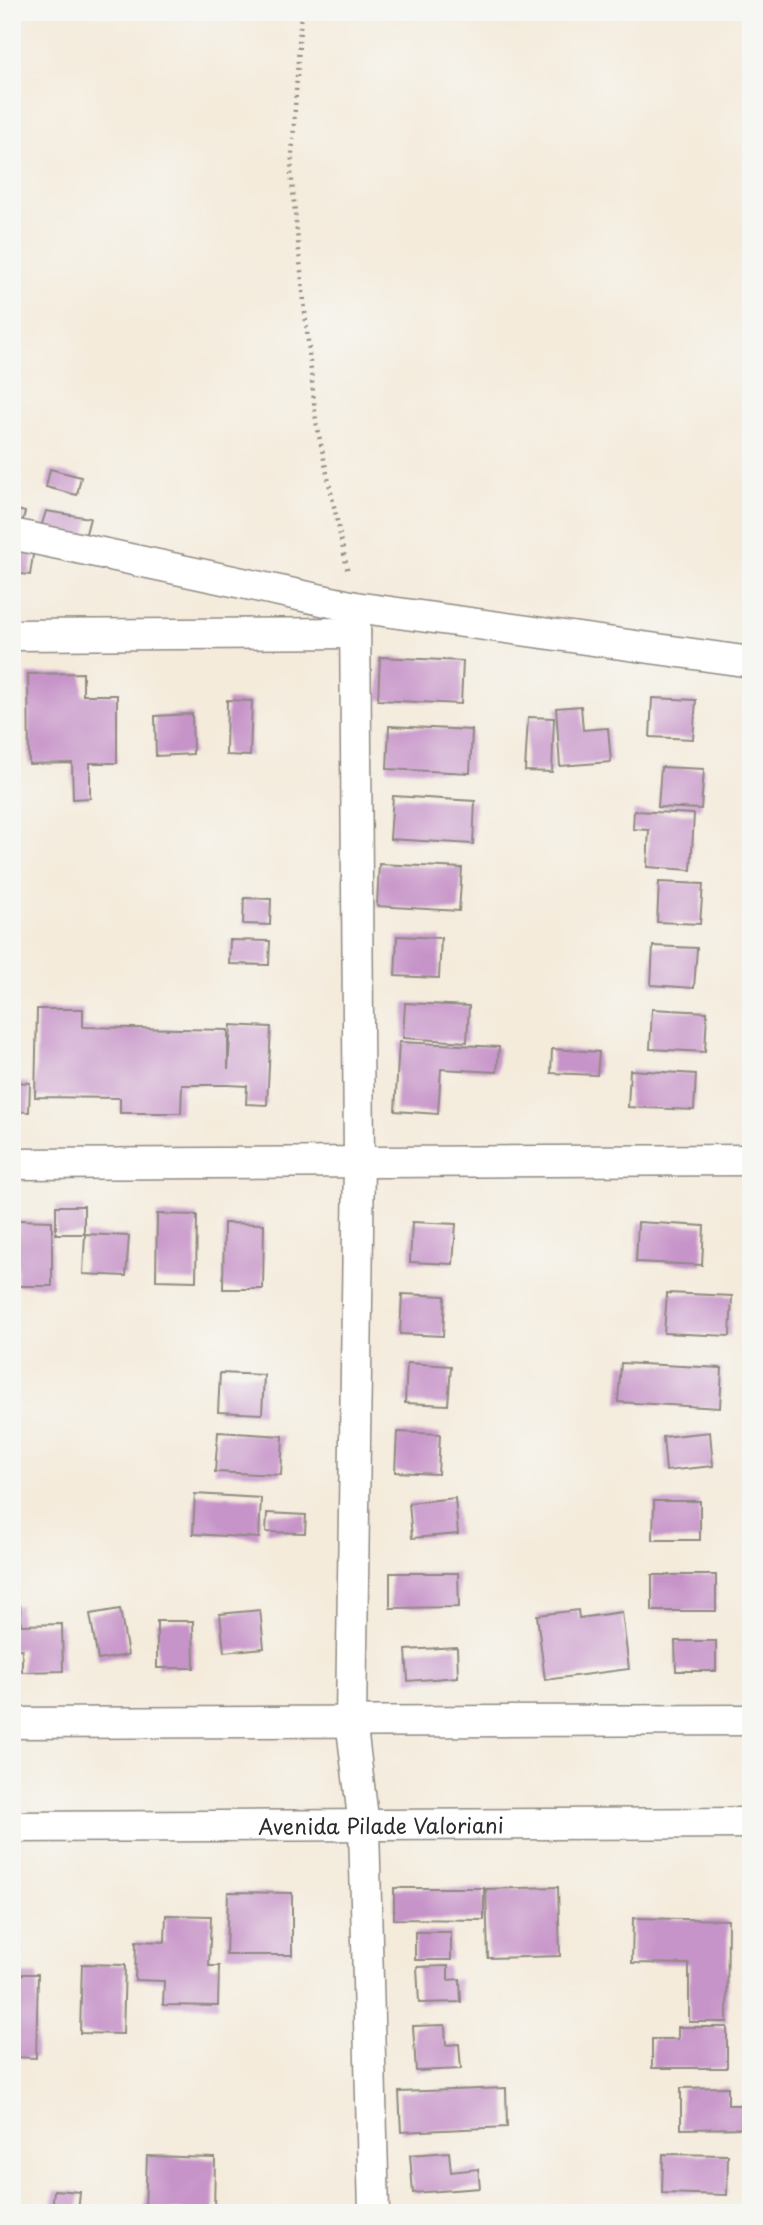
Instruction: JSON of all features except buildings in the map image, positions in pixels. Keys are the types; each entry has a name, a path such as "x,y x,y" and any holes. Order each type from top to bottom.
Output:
{"street":[{"path":"12,534 355,620 751,662"},
{"path":"12,635 355,620"},
{"path":"355,620 359,1163 351,1720 364,1826 373,2213"},
{"path":"12,1164 751,1160"},
{"path":"12,1723 751,1720"},
{"name":"Avenida Pilade Valoriani","path":"12,1827 751,1823"}],"path":[{"path":"301,12 291,172 316,421 355,620"}]}
